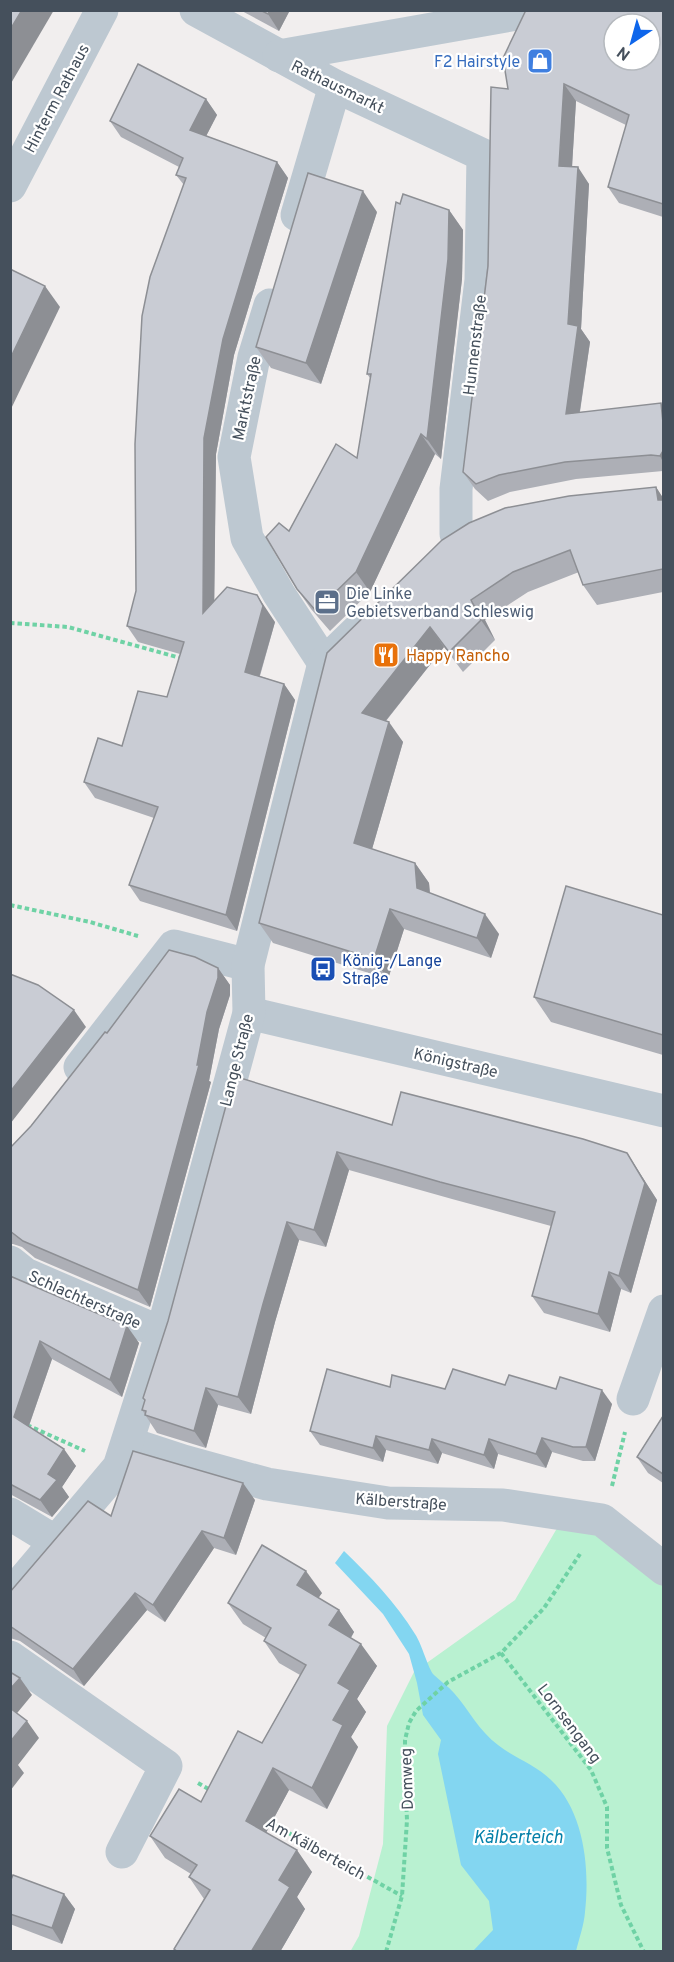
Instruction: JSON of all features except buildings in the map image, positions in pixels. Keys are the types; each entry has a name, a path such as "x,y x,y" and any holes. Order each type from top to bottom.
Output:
{"street":[{"name":"Hinterm Rathaus","path":"10,186 102,10"},
{"name":"Rathausmarkt","path":"196,10 336,86 483,155"},
{"path":"279,56 517,14"},
{"path":"288,244 336,86"},
{"name":"Hunnenstraße","path":"431,558 470,528 456,489 481,280 483,155"},
{"name":"Marktstraße","path":"278,278 254,357 234,457 248,538 279,594 324,663"},
{"path":"324,663 382,607"},
{"name":"Lange Straße","path":"10,1596 56,1542 123,1455 162,1333 249,1013 248,965 324,663"},
{"path":"58,1094 174,946 248,965"},
{"name":"Königstraße","path":"249,1013 663,1111"},
{"name":"Schlachterstraße","path":"10,1262 25,1274 162,1333"},
{"path":"633,1399 663,1311"},
{"name":"Kälberstraße","path":"123,1455 183,1461 267,1484 388,1503 503,1505 602,1520 663,1569"},
{"path":"10,1514 56,1542"},
{"path":"10,1657 166,1766 122,1852"}],"path":[{"path":"10,623 68,627 192,662"},
{"path":"10,905 90,922 174,946"},
{"path":"26,1424 123,1455"},
{"name":"Domweg","path":"386,1952 402,1896 407,1820 405,1740 409,1723 416,1711 447,1682 501,1653"},
{"name":"Lornsengang","path":"501,1653 591,1770 607,1807 607,1848 621,1905 644,1952"},
{"path":"166,1766 222,1796"},
{"name":"Am Kälberteich","path":"262,1818 402,1896"}],"green space":[{"path":"563,1518 606,1530 663,1578 663,1951 350,1952 359,1936 383,1844 387,1726 414,1672 515,1600"}],"water":[{"name":"Kälberteich","path":"344,1551 400,1611 418,1638 434,1675 454,1693 485,1733 504,1750 551,1780 571,1808 582,1841 586,1877 583,1927 576,1951 473,1951 493,1930 489,1901 461,1865 438,1754 441,1740 423,1715 409,1654 383,1614 335,1563"}],"place":[{"name":"F2 Hairstyle","path":"540,61"},
{"name":"Die Linke Gebietsverband Schleswig","path":"327,602"},
{"name":"Happy Rancho","path":"386,655"},
{"name":"König-/Lange Straße","path":"323,969"}]}
